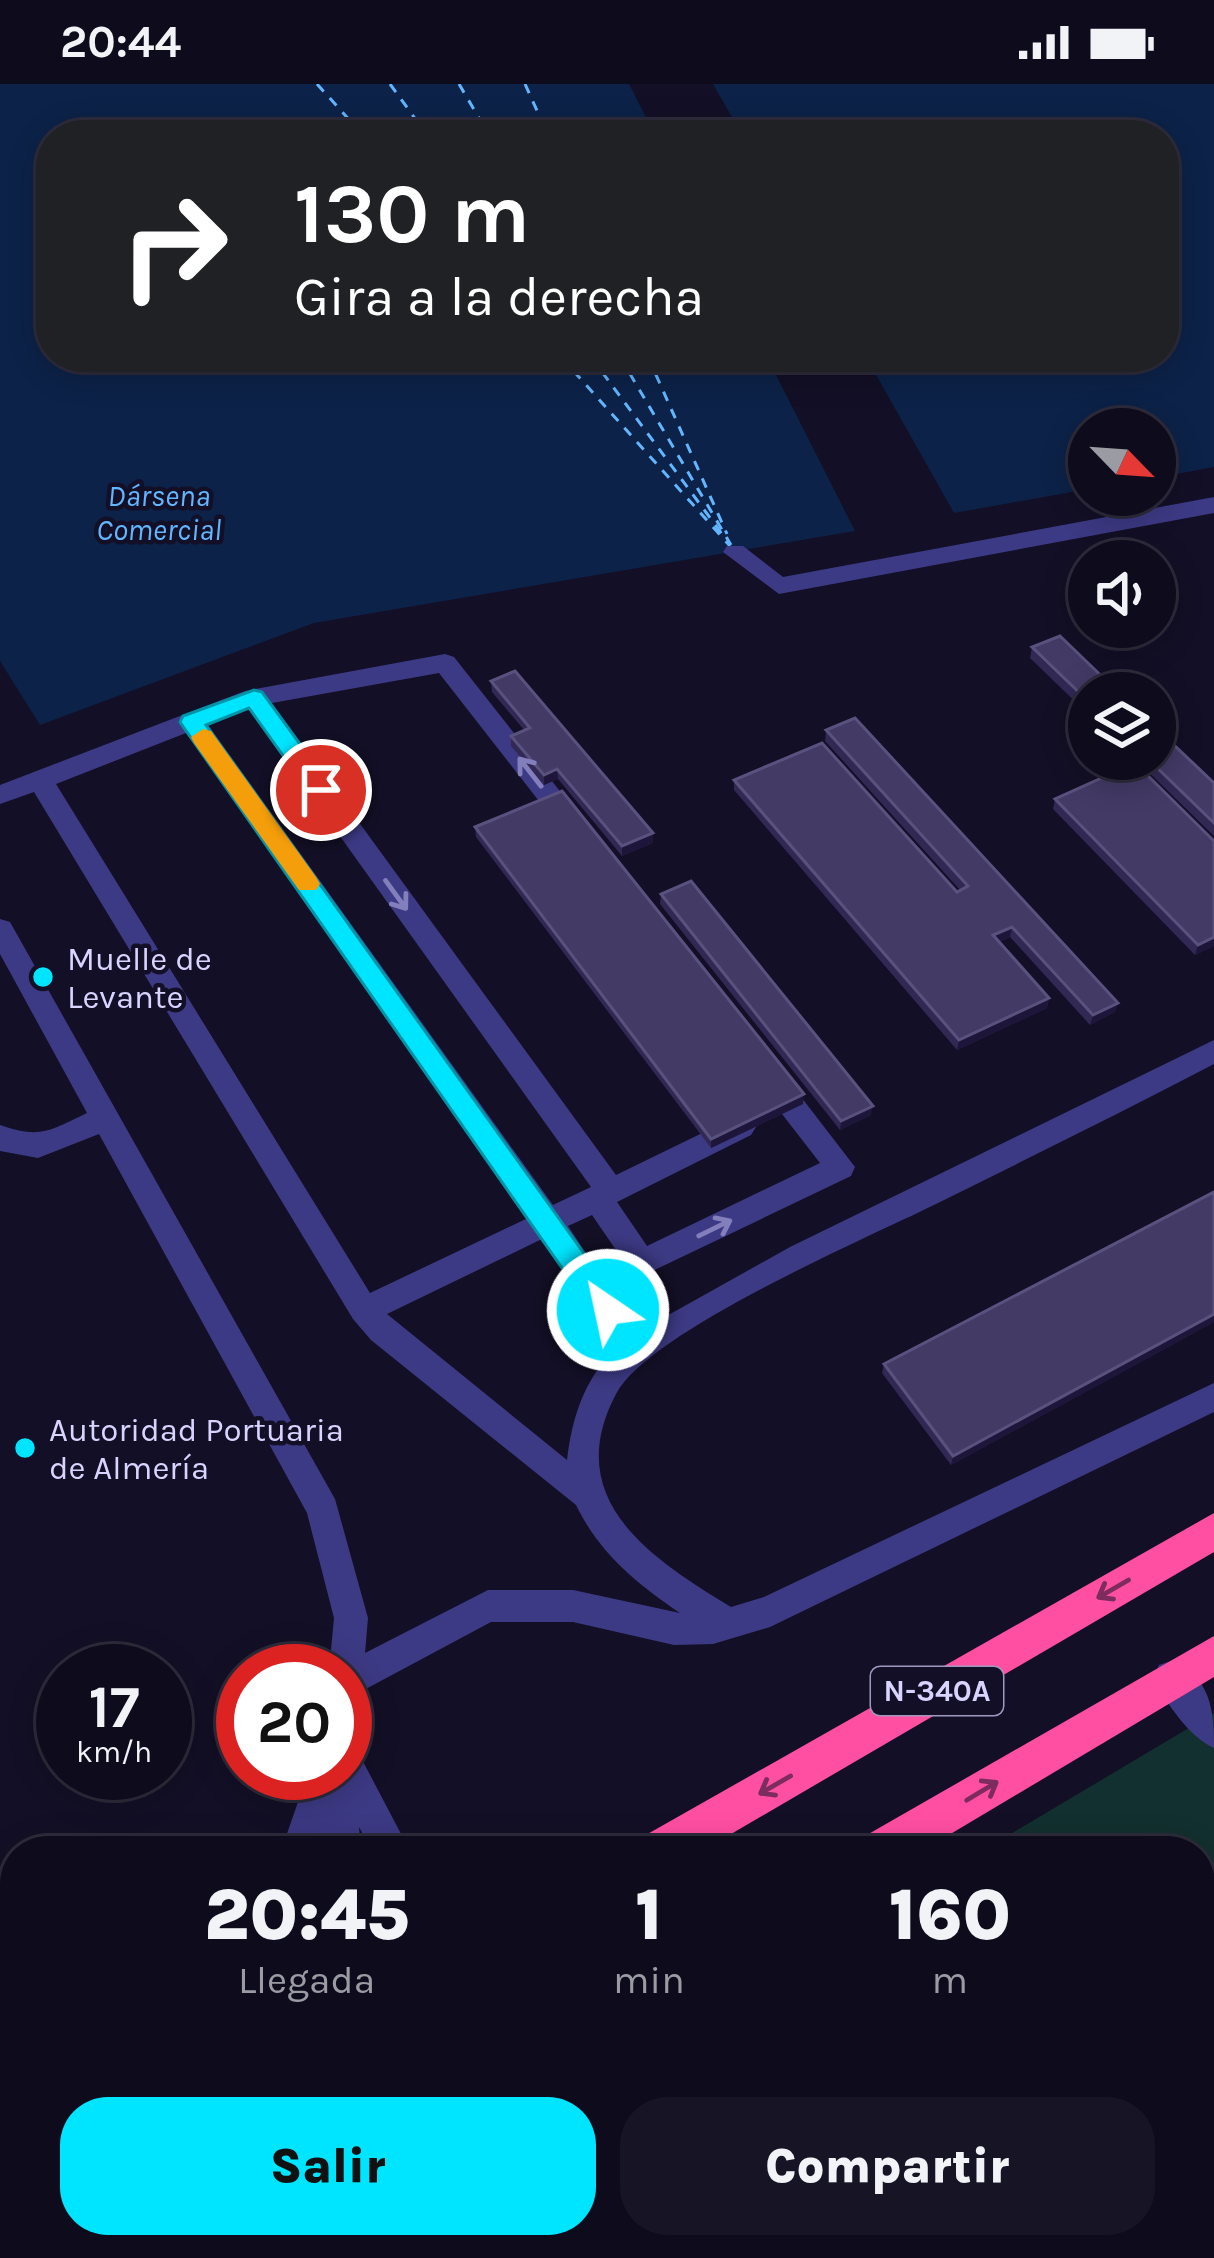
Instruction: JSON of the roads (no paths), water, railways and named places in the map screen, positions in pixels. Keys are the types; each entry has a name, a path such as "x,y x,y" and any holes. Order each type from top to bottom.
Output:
{"highway":[{"name":"N-340A","path":"686,1836 1214,1531"},
{"path":"906,1836 1214,1655"}],"street":[{"path":"735,552 779,586 1214,505"},
{"path":"0,795 254,698 445,663 591,850"},
{"path":"254,698 604,1195 643,1263 840,1167 753,1056"},
{"path":"192,722 548,1222 633,1351"},
{"path":"40,780 364,1310 382,1330 586,1493 606,1534 644,1573 728,1624"},
{"path":"0,929 323,1510 351,1618 349,1644"},
{"path":"586,1493 587,1435 598,1399 604,1382 633,1351 745,1285 1214,1051"},
{"path":"364,1310 790,1102"},
{"path":"0,1137 15,1148 40,1148 102,1119"},
{"path":"372,1671 488,1606 573,1606 674,1629 728,1624 770,1611 1214,1397"},
{"path":"1171,1677 1214,1731"},
{"path":"304,1836 317,1800"},
{"path":"339,1800 342,1836"},
{"path":"364,1800 384,1836"}],"water":[{"name":"Dársena Comercial","path":"0,84 629,84 647,120 36,120 36,372 775,372 855,531 314,623 40,725 0,661"},
{"path":"713,84 1214,84 1214,467 1176,474 1176,408 1068,408 1068,493 954,513 874,372 1179,372 1179,120 733,120"}],"place":[{"name":"Muelle de Levante","path":"43,977"},
{"name":"Autoridad Portuaria de Almería","path":"25,1448"}]}
